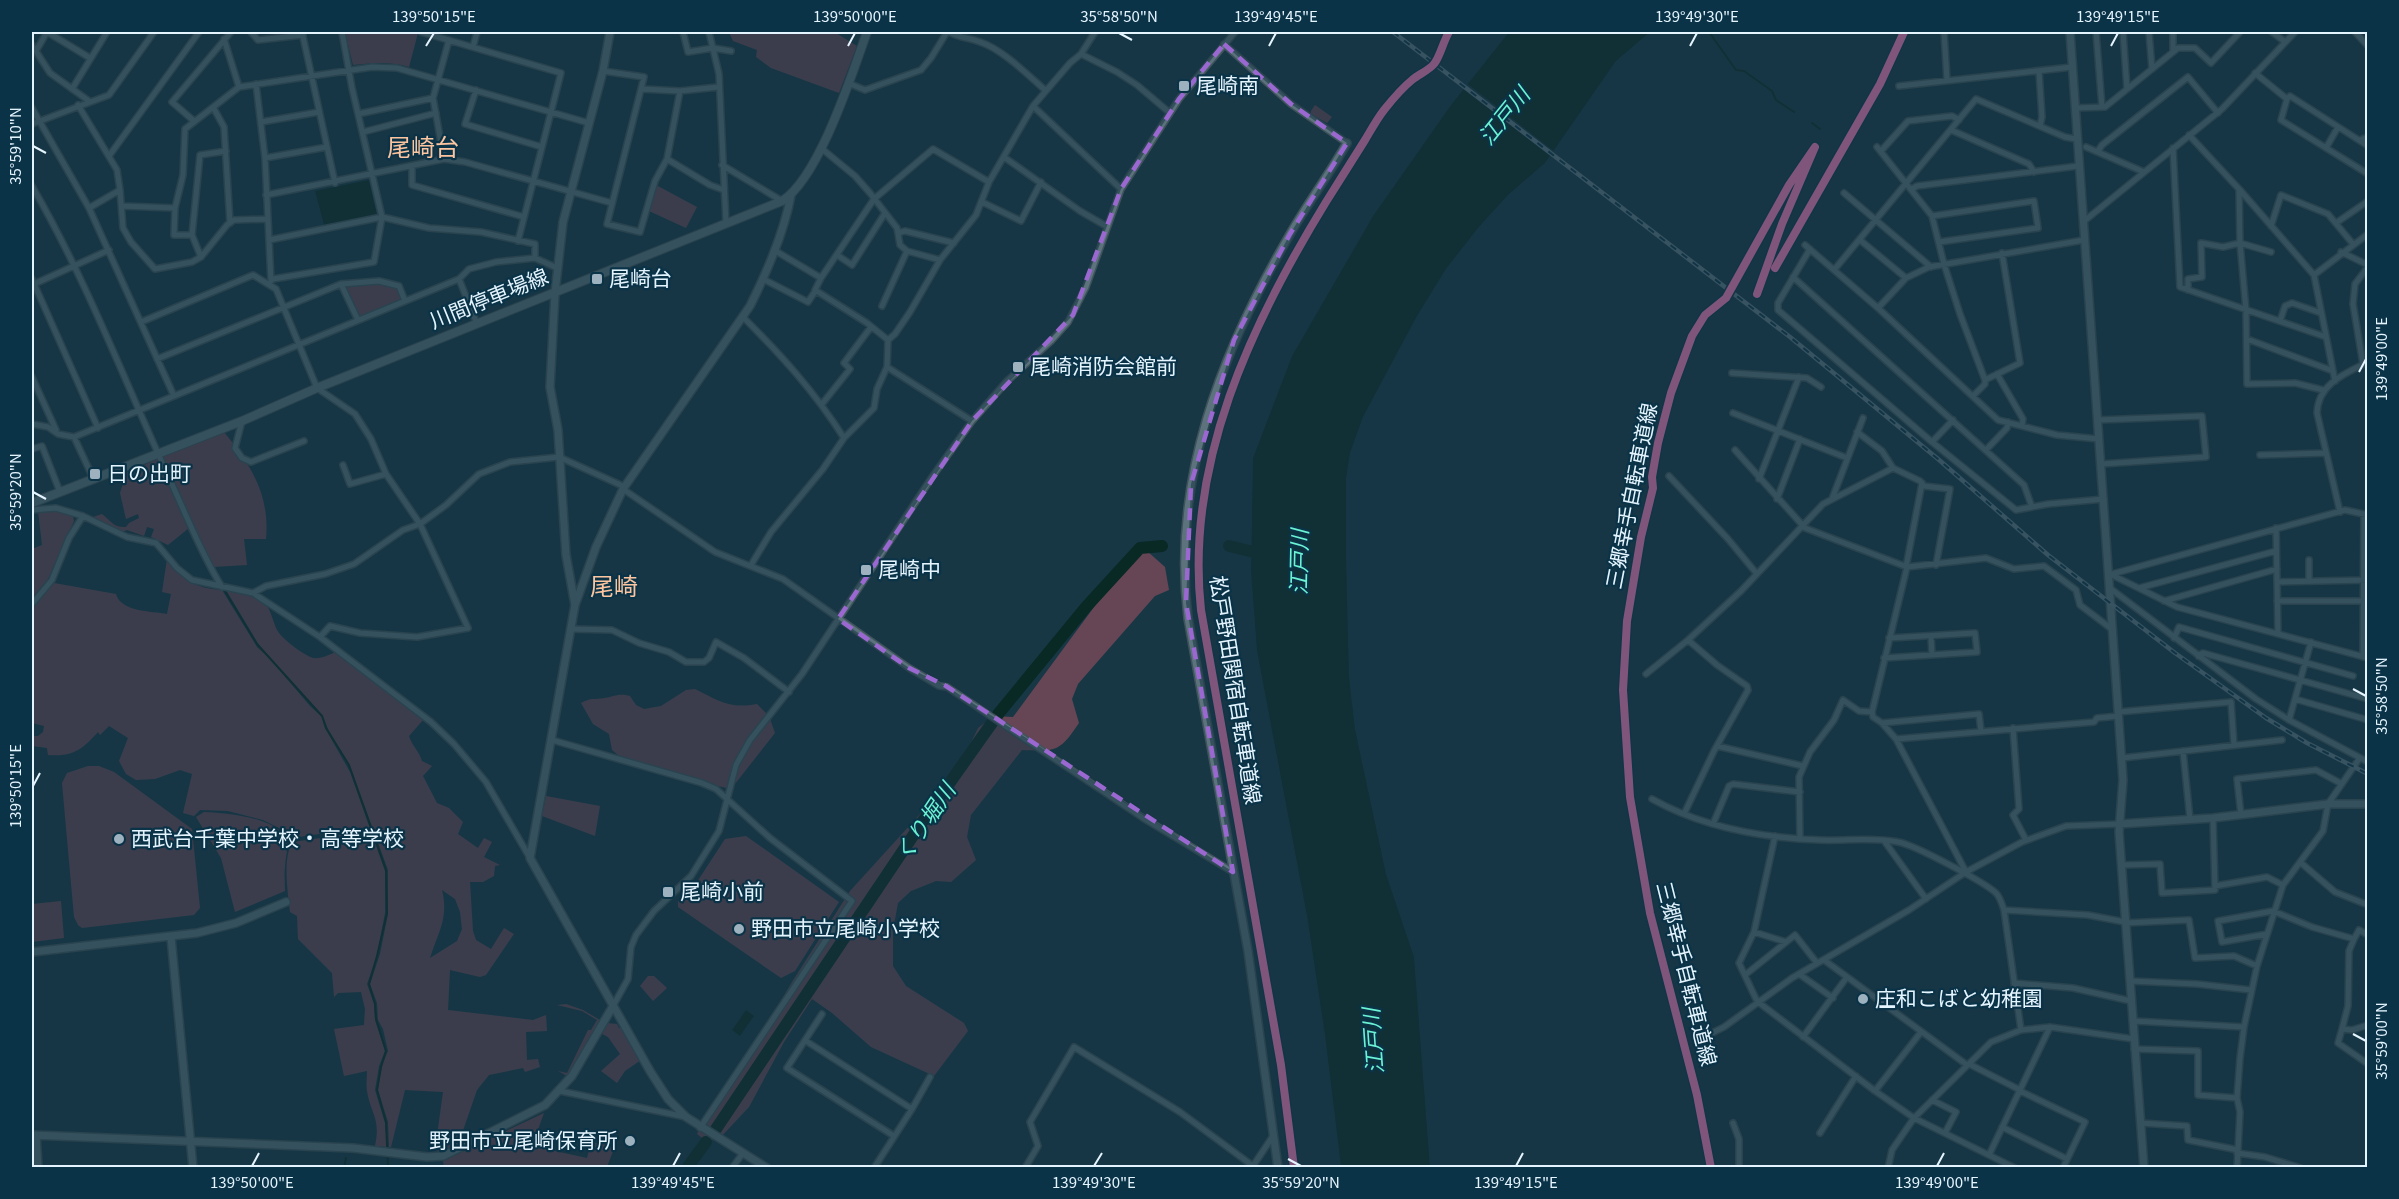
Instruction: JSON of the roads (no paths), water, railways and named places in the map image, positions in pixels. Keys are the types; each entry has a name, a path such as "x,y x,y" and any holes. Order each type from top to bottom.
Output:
{"main road":[{"name":"川間停車場線","path":"32,503 242,421 317,388 782,201 798,187 835,120 867,32"}],"street":[{"path":"36,51 47,32 90,58"},
{"path":"72,90 106,32"},
{"path":"32,124 109,94 154,32"},
{"path":"109,156 199,32"},
{"path":"194,122 172,102 231,32"},
{"path":"250,32 258,40 302,33 335,183"},
{"path":"141,322 253,275 271,282 374,262 382,217 342,32"},
{"path":"421,32 561,73 518,241"},
{"path":"473,47 477,32"},
{"path":"575,605 566,555 558,430 550,387 555,293 564,222 603,71 610,32"},
{"path":"683,32 688,52 713,48 731,51"},
{"path":"709,32 718,75 726,223"},
{"path":"848,83 865,90 921,70 948,32 962,39 981,42 1008,59 1046,90"},
{"path":"751,565 771,532 823,469 844,438 874,408 878,389 887,367 888,340 910,312 940,260 971,222 982,202 989,182 1033,106 1081,54 1095,32"},
{"path":"38,1167 34,1135 191,1140 383,1151 427,1157 443,1156 525,1117 545,1105 560,1091 580,1064 628,979 631,947 636,936 654,911 684,883 702,861 719,831 732,778 742,753 789,692 972,421 1007,381 1051,341 1068,322 1086,287 1121,189 1170,113 1235,32"},
{"path":"1944,32 1947,80"},
{"path":"2070,32 2076,139 2111,589 2124,791 2120,824 2125,922 2144,1167"},
{"path":"2096,32 2102,107"},
{"path":"2123,32 2127,89"},
{"path":"2149,32 2152,69"},
{"path":"2173,32 2173,52"},
{"path":"2075,108 2105,107 2178,48 2195,48 2211,63 2240,32"},
{"path":"2272,32 2283,41"},
{"path":"2083,222 2218,113 2283,41 2295,32"},
{"path":"2355,32 2367,46"},
{"path":"224,39 239,87"},
{"path":"444,159 433,98 448,40"},
{"path":"1224,44 1286,99 1347,143 1290,234 1234,340 1203,435 1188,499 1185,550 1186,603 1261,1035 1278,1167"},
{"path":"32,45 51,73 89,101"},
{"path":"1081,54 1127,79 1170,113"},
{"path":"192,235 174,235 175,207 183,175 185,129 239,87 372,67 397,68 589,123"},
{"path":"1899,86 2072,67"},
{"path":"603,71 644,77 607,224 640,232 655,181 668,159 680,91"},
{"path":"2039,71 2042,117 2040,126"},
{"path":"2255,73 2287,99"},
{"path":"2098,151 2102,145 2188,77 2218,113"},
{"path":"256,84 265,158 271,282 276,289 317,388 355,414 371,439 387,474 420,524 468,628 417,637 360,633 330,626 320,637"},
{"path":"642,89 680,91 718,87"},
{"path":"476,90 465,124 542,147"},
{"path":"2367,146 2290,96 2287,99 2281,120 2367,174"},
{"path":"358,114 433,98"},
{"path":"1834,270 1974,101 1979,99 2065,137 2076,139"},
{"path":"78,105 117,170 123,228 131,242 155,269 192,262 201,257 234,220 268,219"},
{"path":"1033,106 1121,189"},
{"path":"213,107 224,127 230,223"},
{"path":"32,108 89,208 174,396"},
{"path":"261,122 319,112"},
{"path":"363,132 436,113"},
{"path":"1959,120 1952,116 1908,121 1879,149 1932,216 1944,264 1968,338 1985,380 1985,384 1973,396"},
{"path":"2325,148 2338,127"},
{"path":"1950,130 2029,164 2034,172"},
{"path":"2189,135 2314,275 2335,381"},
{"path":"2360,140 2367,137"},
{"path":"265,158 327,147"},
{"path":"821,147 855,176 874,199 897,228 900,245 907,251 940,260"},
{"path":"2086,147 2144,172"},
{"path":"2173,148 2180,287 2326,337"},
{"path":"763,279 808,302 821,278 874,199 933,149 989,182"},
{"path":"201,257 192,235 200,155 226,151"},
{"path":"1004,157 1080,211 1106,226"},
{"path":"266,195 335,183 444,159 465,162 533,183 612,203"},
{"path":"668,159 724,190"},
{"path":"722,165 782,201"},
{"path":"412,166 412,185 524,217"},
{"path":"1912,189 1917,186 2078,166"},
{"path":"982,202 1022,221 1041,182"},
{"path":"32,186 74,265 138,411 222,587"},
{"path":"2239,189 2240,243 2246,310 2247,384 2295,383 2323,390"},
{"path":"89,208 120,190"},
{"path":"1844,193 1931,267"},
{"path":"530,858 575,605 596,547 624,488 743,317 763,279 791,195"},
{"path":"2271,226 2281,195 2328,214 2353,244"},
{"path":"1932,216 2034,201 2038,228 1939,242"},
{"path":"2336,223 2367,201"},
{"path":"122,206 175,207"},
{"path":"837,255 852,265 885,213"},
{"path":"269,240 382,217 429,228 481,232 536,244 535,258"},
{"path":"898,233 904,231 954,243"},
{"path":"2314,275 2367,234"},
{"path":"1860,240 1906,278"},
{"path":"1878,308 1906,278 1931,267 2084,240"},
{"path":"2188,290 2188,279 2202,277 2201,243 2223,248 2240,243 2271,252"},
{"path":"2099,439 2057,435 1998,420 1878,308 1808,247 1778,303 1778,310 1932,442 2016,510 2104,499"},
{"path":"98,428 32,283 109,250"},
{"path":"774,250 821,278"},
{"path":"882,306 907,251"},
{"path":"2340,512 2317,413 2318,401 2323,390 2365,363 2353,304 2355,284 2367,266 2341,252"},
{"path":"1985,380 2020,363 2002,253"},
{"path":"32,424 48,427 58,434 74,437 459,279 470,269 496,262 535,258 557,268"},
{"path":"1793,277 2024,485 2032,507"},
{"path":"459,279 477,324"},
{"path":"157,359 341,284 379,281 399,286 405,301"},
{"path":"341,284 358,320"},
{"path":"816,290 888,340"},
{"path":"2280,321 2285,306 2292,303 2321,313"},
{"path":"743,317 798,373 844,438"},
{"path":"822,404 850,369 844,363 871,327"},
{"path":"2247,339 2333,371"},
{"path":"887,367 972,421"},
{"path":"1732,373 1807,378 1821,387"},
{"path":"1997,374 2023,419 2022,426"},
{"path":"32,377 58,434"},
{"path":"1759,479 1799,377"},
{"path":"1733,413 1847,458"},
{"path":"2098,420 2202,416 2206,457 2102,464"},
{"path":"1832,499 1863,418"},
{"path":"1932,442 1953,420"},
{"path":"242,421 235,448 242,458 251,462 304,441"},
{"path":"1986,450 2007,428 2008,422"},
{"path":"1857,432 1882,451 1893,468 1923,483 1924,486 1950,489 1936,565"},
{"path":"74,437 94,480"},
{"path":"1777,499 1800,439"},
{"path":"32,450 42,446 60,492"},
{"path":"1735,450 1801,525 1907,567 1986,558 2014,569 2044,566 2076,590 2080,605 2113,630"},
{"path":"2260,455 2326,453"},
{"path":"253,593 266,586 325,574 354,564 403,530 420,524 446,505 480,474 510,462 559,457 624,488 715,552 783,579 909,668 939,686 947,687 1160,828 1233,872"},
{"path":"343,465 350,484 387,474"},
{"path":"1646,674 1688,640 1757,574 1823,504 1893,468"},
{"path":"1669,476 1721,531 1757,574"},
{"path":"1923,483 1907,567 1872,712 1873,717 1882,723 1896,739 1965,873"},
{"path":"32,510 56,508 83,516 127,537 156,543 186,577 253,593 320,637 431,722 454,744 486,782 659,1087 686,1118 767,1167"},
{"path":"2345,510 2366,514 2365,658 2176,607 2110,574 2345,510"},
{"path":"32,604 52,580 69,538 83,516"},
{"path":"2276,528 2278,634"},
{"path":"2138,588 2276,551"},
{"path":"2309,560 2309,581"},
{"path":"2164,601 2277,569"},
{"path":"2277,582 2366,580"},
{"path":"2111,589 2256,699 2289,720 2367,762"},
{"path":"2277,601 2364,601"},
{"path":"2174,638 2180,627 2353,676"},
{"path":"571,629 612,630 639,643 669,652 686,662 704,662 709,658 716,642 744,658 789,692"},
{"path":"1884,658 1977,652 1975,633 1889,638"},
{"path":"1931,637 1932,655"},
{"path":"1684,814 1717,746 1748,690 1747,686 1688,640"},
{"path":"2289,720 2311,642"},
{"path":"2199,656 2203,653 2367,699"},
{"path":"2295,699 2367,720"},
{"path":"1800,839 1799,777 1803,766 1834,720 1842,700 1859,711 1872,712"},
{"path":"1896,739 2094,722 2097,718 2119,714 2231,702 2234,745"},
{"path":"1882,723 1979,714 1981,730"},
{"path":"2013,728 2019,809 2013,814 2026,840"},
{"path":"552,740 716,789 770,838 852,901 702,1129"},
{"path":"2122,758 2282,740"},
{"path":"1717,746 1803,766"},
{"path":"2183,751 2190,819"},
{"path":"2237,1167 2240,1112 2237,1098 2244,1027 2251,990 2273,910 2283,885 2324,831 2328,804 2359,759"},
{"path":"2241,815 2237,779 2316,771 2342,784"},
{"path":"1713,824 1732,783 1800,792"},
{"path":"1652,799 1713,824 1775,836 1902,843 1965,873 1996,894 2004,910 2020,1030"},
{"path":"1700,1040 1724,1027 1799,974 1926,899 1965,873 2026,840 2066,826 2213,818 2328,804 2367,804"},
{"path":"2122,865 2160,864 2162,893 2215,890 2213,818"},
{"path":"1775,836 1754,932 1739,963 1758,1001 1856,1077 1914,1118 2015,1167"},
{"path":"1885,842 1926,899"},
{"path":"2300,862 2335,892 2367,905"},
{"path":"2215,886 2267,877 2283,885"},
{"path":"32,952 197,933 236,923 286,902"},
{"path":"2004,910 2088,915 2125,922 2189,920 2195,958 2234,956 2257,966"},
{"path":"2267,934 2222,942 2218,921 2273,910 2312,927 2354,939"},
{"path":"2367,934 2359,930 2349,951 2348,1006 2338,1043 2367,1064"},
{"path":"1754,932 1786,942"},
{"path":"1745,975 1795,935 1817,963"},
{"path":"171,937 193,1167"},
{"path":"1824,960 1968,1065 2085,1122 2063,1167"},
{"path":"1799,974 1833,998"},
{"path":"1803,1037 1848,977"},
{"path":"2130,981 2251,990"},
{"path":"2014,983 2073,988 2131,1001"},
{"path":"822,1014 787,1068 894,1136"},
{"path":"2133,1021 2244,1027"},
{"path":"2342,1029 2352,1030 2367,1024"},
{"path":"1989,1155 2050,1027"},
{"path":"1887,1167 1892,1150 1914,1118 1991,1042 2020,1030 2050,1027 2134,1039"},
{"path":"1875,1091 1921,1032"},
{"path":"806,1041 912,1109"},
{"path":"1025,1167 1038,1146 1030,1122 1074,1047 1180,1112 1253,1166 1273,1136"},
{"path":"2134,1049 2198,1051 2198,1095 2237,1098"},
{"path":"874,1167 930,1077"},
{"path":"1820,1133 1856,1077"},
{"path":"560,1091 686,1118"},
{"path":"1932,1100 1956,1112 1945,1133"},
{"path":"1733,1123 1739,1139 1739,1167"},
{"path":"2140,1123 2187,1126 2188,1140 2301,1167"},
{"path":"2002,1127 2067,1159"},
{"path":"732,1167 743,1153"},
{"path":"1996,1167 2000,1160"}],"water":[{"name":"江戸川","path":"1509,32 1650,32 1616,61 1545,163 1508,195 1478,228 1446,269 1417,316 1363,417 1350,453 1346,479 1349,677 1355,729 1386,874 1414,957 1430,1167 1341,1167 1325,1035 1307,916 1257,651 1251,571 1253,458 1292,356 1373,216 1451,105"},
{"path":"369,180 377,215 324,225 315,191"},
{"path":"746,1010 754,1016 740,1036 732,1030"}],"waterway":[{"path":"1709,32 1736,70 1744,71 1772,91 1776,100 1794,112"},
{"path":"1812,123 1820,129"},
{"name":"くり堀川","path":"716,1129 929,812 999,713 1086,607 1140,548 1162,546"},
{"name":"くり堀川","path":"1229,546 1266,555"},
{"path":"223,588 257,644 322,716 326,728 349,765 386,870 387,913 369,984 375,1004 376,1019 386,1051 377,1090 386,1122 388,1168"},
{"name":"くり堀川","path":"687,1168 706,1142"},
{"path":"344,1168 346,1158"}],"railway":[{"path":"1393,32 1790,337 1938,459 2048,555 2175,653 2266,718 2307,743 2368,774"}],"place":[{"name":"尾崎南","path":"1184,86"},
{"name":"尾崎台","path":"597,279"},
{"name":"尾崎消防会館前","path":"1018,367"},
{"name":"日の出町","path":"95,474"},
{"name":"尾崎中","path":"866,570"},
{"name":"西武台千葉中学校・高等学校","path":"119,839"},
{"name":"尾崎小前","path":"668,892"},
{"name":"野田市立尾崎小学校","path":"739,929"},
{"name":"庄和こばと幼稚園","path":"1863,999"},
{"name":"野田市立尾崎保育所","path":"630,1141"}],"district":[{"name":"尾崎台","path":"423,148"},
{"name":"尾崎","path":"614,587"}]}
